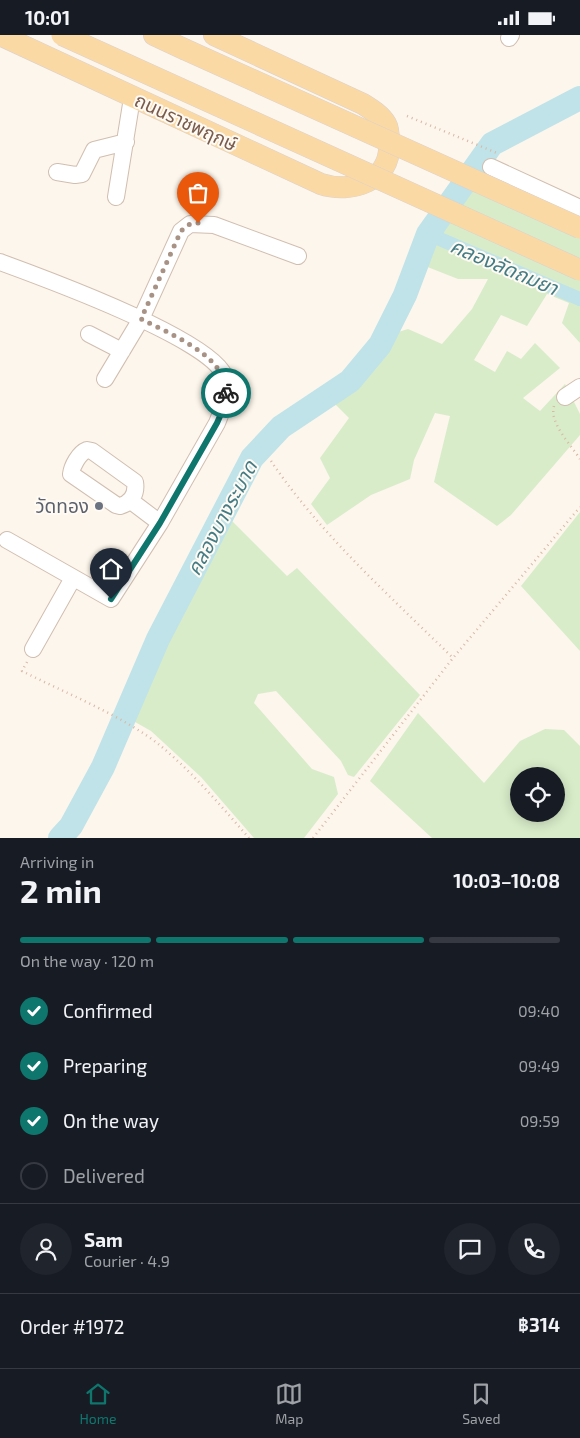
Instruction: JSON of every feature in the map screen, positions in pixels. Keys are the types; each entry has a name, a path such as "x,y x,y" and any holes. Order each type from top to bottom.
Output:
{"main road":[{"name":"ถนนราชพฤกษ์","path":"0,35 132,98 333,188 358,187 382,170 390,151 387,125 378,114 363,104 214,35"},
{"name":"ถนนราชพฤกษ์","path":"62,35 580,270"},
{"path":"156,37 580,228"}],"street":[{"path":"116,197 132,98"},
{"path":"56,171 75,175 82,173 94,150 126,142"},
{"path":"494,160 580,208"},
{"path":"105,379 141,319 181,231 190,224 214,225 298,255"},
{"path":"0,261 141,319 206,356 223,375 227,391 224,407 217,423 160,523 111,599 7,540"},
{"path":"89,334 122,351"},
{"path":"565,397 580,387"},
{"path":"131,501 160,523"},
{"path":"33,649 73,578"}],"path":[{"path":"407,116 454,134 494,160"},
{"path":"565,397 553,407 553,414 580,459"},
{"path":"271,461 340,546 453,658"},
{"path":"313,838 453,658 580,507"},
{"path":"33,649 22,671 130,725 162,747 221,805 249,838"}],"green space":[{"path":"480,166 580,214 580,343 562,323 569,303 547,294 527,326 501,315 474,360 495,372 507,351 521,359 535,343 560,368 523,398 540,411 565,384 580,414 580,435 511,515 497,526 434,482 450,416 435,413 414,460 410,479 371,495 327,525 311,504 330,478 320,458 349,418 335,404 381,351 392,334 408,329 442,344 472,309 488,279 458,279 425,266 431,244"},
{"path":"580,512 580,651 521,586"},
{"path":"231,520 287,576 297,568 420,695 354,777 348,775 341,761 276,691 258,694 254,703 312,769 334,777 338,794 304,838 254,838 201,777 151,731 121,714 209,530 221,536"},
{"path":"418,713 484,783 520,741 545,729 564,730 580,746 580,838 432,838 370,781"}],"waterway":[{"name":"คลองบางระมาด","path":"60,838 71,826 103,767 158,639 252,458 281,427 350,381 380,345 405,295 428,234 492,144 580,98"},
{"name":"คลองลัดถมยา","path":"428,234 580,299"}],"way so far":[{"path":"198,223 190,224 181,231 141,319 206,356 223,375 226,393"}],"place":[{"name":"วัดทอง","path":"99,506"}],"route":[{"path":"111,599 160,523 217,423 224,407 226,393"}]}
